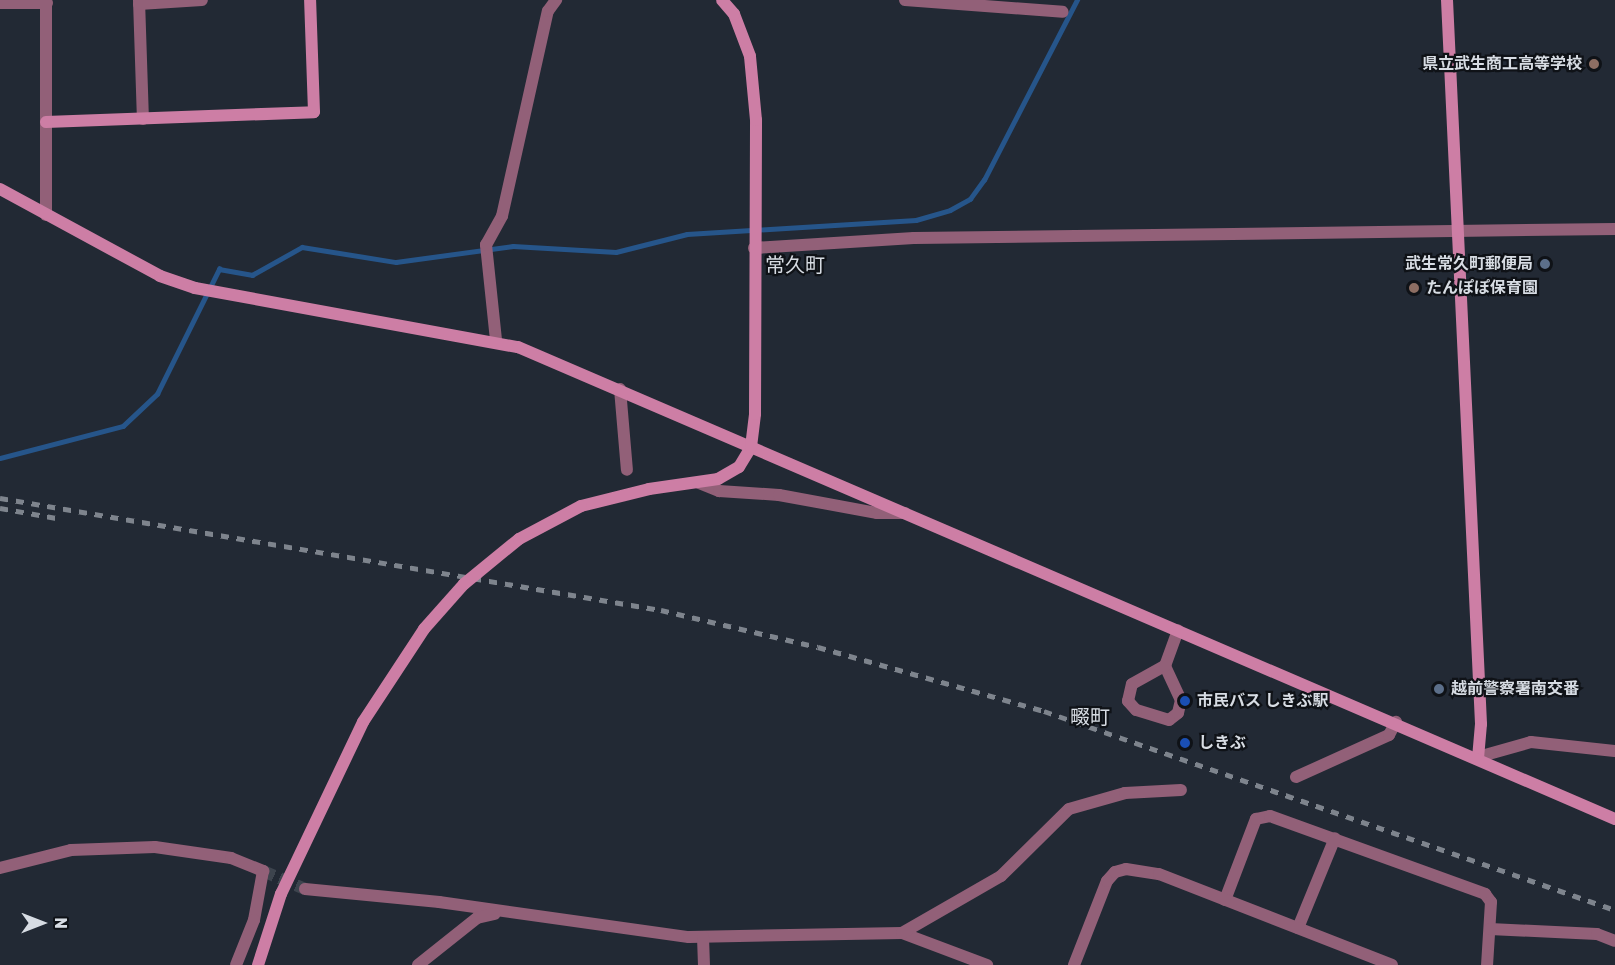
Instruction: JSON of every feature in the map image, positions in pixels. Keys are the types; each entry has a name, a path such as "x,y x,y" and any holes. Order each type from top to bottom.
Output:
{"street":[{"path":"143,119 139,2 202,0"},
{"path":"46,122 314,112 310,0"},
{"path":"496,340 486,245 504,209 548,11 556,0"},
{"path":"258,965 285,884 363,722 424,629 464,584 519,539 581,506 649,489 699,483 735,471 751,447 755,414 756,120 750,56 734,14 722,0"},
{"path":"905,0 1055,8"},
{"path":"1448,0 1455,230 1481,724 1478,757"},
{"path":"0,3 47,1 46,215"},
{"path":"0,189 160,276 198,288 496,340 620,389 1478,757 1615,819"},
{"path":"754,244 926,237 1615,229"},
{"path":"620,389 627,470"},
{"path":"699,483 719,491 779,495 876,513 909,513"},
{"path":"1165,666 1181,700 1178,713 1169,720 1136,710 1128,701 1132,684 1165,666 1178,630"},
{"path":"1296,777 1389,735 1396,722"},
{"path":"1478,757 1531,742 1615,751"},
{"path":"902,933 1001,876 1069,809 1125,793 1181,790"},
{"path":"1225,900 1256,819 1270,816 1485,894 1491,902 1487,965"},
{"path":"1298,928 1335,838"},
{"path":"0,868 71,850 155,847 231,858 263,871 254,920 236,965"},
{"path":"1074,965 1107,881 1114,872 1126,869 1159,874 1392,965"},
{"path":"305,889 505,912 654,934 703,937 902,933 987,965"},
{"path":"418,965 477,918 505,912"},
{"path":"1490,929 1597,934 1615,941"},
{"path":"703,937 704,965"}],"waterway":[{"path":"0,458 123,426 157,394 219,269 252,275 302,247 396,262 513,246 616,252 687,234 916,220 950,210 970,199 984,180 1077,0"}],"tunnel":[{"path":"263,871 305,889"}],"railway":[{"path":"0,498 661,610 818,647 1044,711 1615,910"},
{"path":"0,508 62,519"}],"place":[{"name":"県立武生商工高等学校","path":"1594,64"},
{"name":"武生常久町郵便局","path":"1545,264"},
{"name":"たんぽぽ保育園","path":"1414,288"},
{"name":"越前警察署南交番","path":"1439,689"},
{"name":"市民バス しきぶ駅","path":"1185,701"},
{"name":"しきぶ","path":"1185,743"}],"district":[{"name":"常久町","path":"795,265"},
{"name":"畷町","path":"1090,717"}]}
